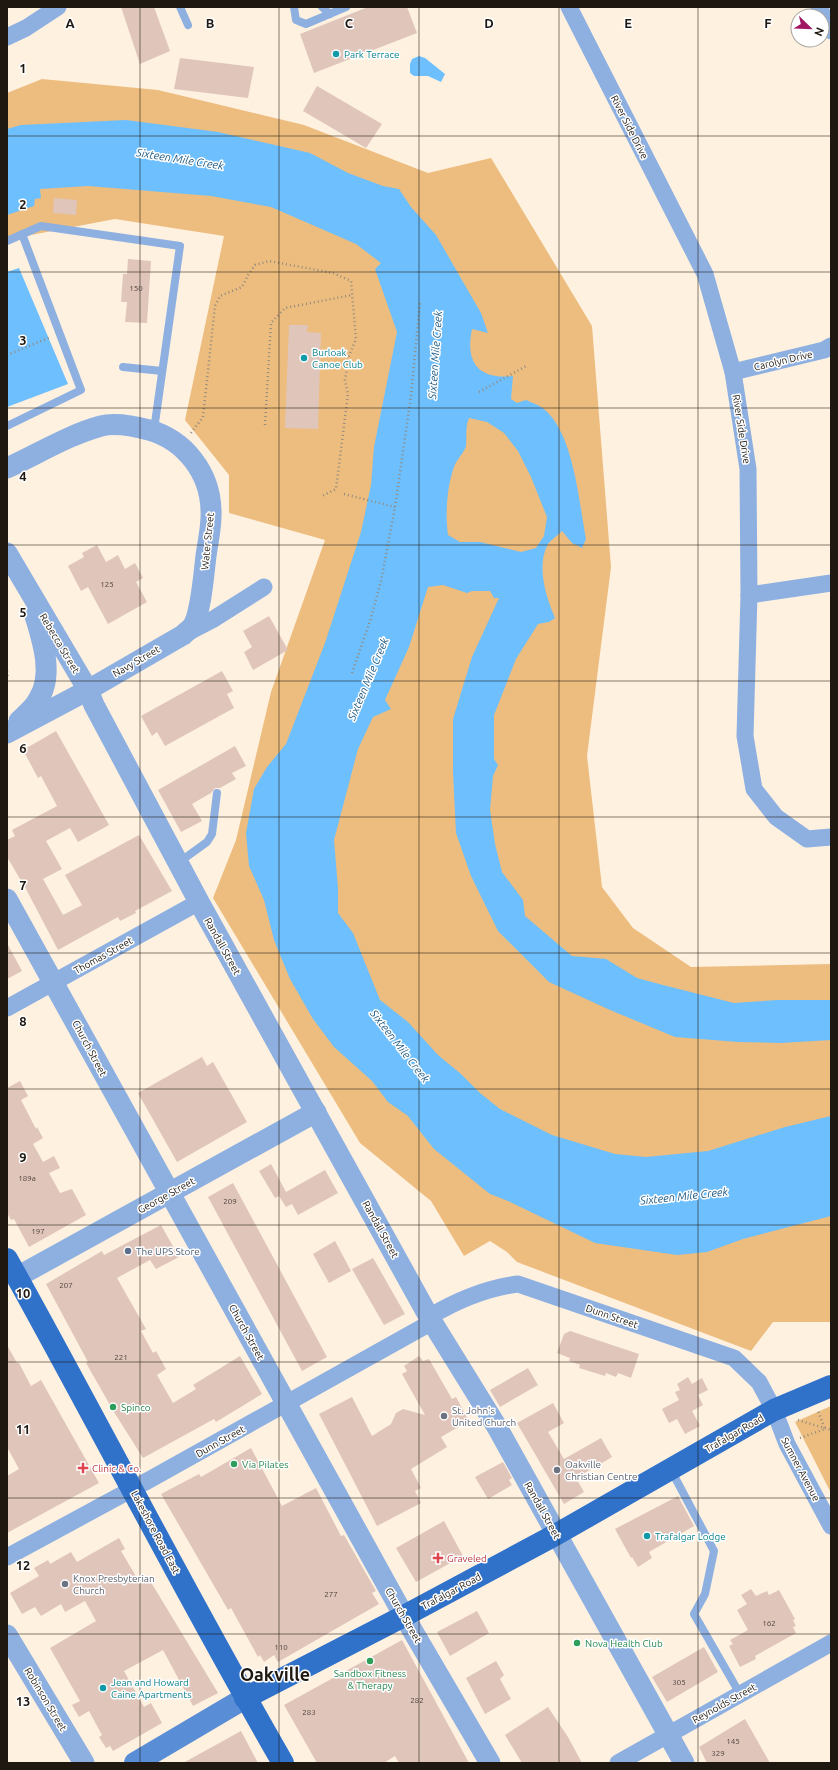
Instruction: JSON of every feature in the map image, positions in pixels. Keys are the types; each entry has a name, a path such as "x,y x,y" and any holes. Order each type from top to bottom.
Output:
{"main road":[{"name":"Lakeshore Road East","path":"12,1268 245,1698 282,1763"},
{"name":"Trafalgar Road","path":"135,1763 245,1698 404,1616 557,1534 774,1410 831,1386"}],"street":[{"path":"7,37 26,28 58,7"},
{"name":"River Side Drive","path":"569,7 705,274 733,372 748,469 749,595 745,736 754,789 776,818 807,838 831,836"},
{"path":"819,7 831,31"},
{"name":"Carolyn Drive","path":"733,372 824,350 831,346"},
{"name":"Water Street","path":"7,468 74,436 102,426 132,425 154,431 181,445 194,459 202,473 209,496 211,511 198,611 192,626 183,635"},
{"name":"Rebecca Street","path":"7,553 88,690"},
{"path":"749,595 831,583"},
{"path":"7,733 38,701 44,689 46,672 45,653 26,587"},
{"name":"Navy Street","path":"7,733 88,690 212,620 264,587"},
{"name":"Randall Street","path":"88,690 94,705 199,902 430,1320 497,1426 684,1763"},
{"name":"Church Street","path":"7,899 404,1616 490,1763"},
{"name":"Thomas Street","path":"7,1008 199,902"},
{"name":"George Street","path":"12,1268 170,1192 316,1112"},
{"name":"Dunn Street","path":"7,1557 286,1404 430,1320 444,1308 470,1296 502,1286 518,1284 734,1358 759,1382 774,1410"},
{"name":"Sumner Avenue","path":"774,1410 787,1444 831,1526"},
{"name":"Robinson Street","path":"7,1635 84,1763"},
{"name":"Reynolds Street","path":"618,1763 831,1643"}],"lane":[{"path":"180,7 188,26"},
{"path":"294,7 296,20 306,24 346,7"},
{"path":"322,7 330,14"},
{"path":"7,241 41,226 180,246 154,431"},
{"path":"7,426 81,390 22,234"},
{"path":"123,367 162,371"},
{"path":"178,863 207,842 212,834 217,793"},
{"path":"670,1470 714,1551 705,1594 694,1614 740,1694"}],"path":[{"path":"181,445 203,417 215,306 220,296 242,287 255,265 269,261 332,273 351,281 356,339 349,356 345,380 348,394 336,489 322,496"},
{"path":"265,425 271,322 285,308 352,295"},
{"path":"352,673 371,618 381,581 395,507 411,396 420,302"},
{"path":"7,355 52,336"},
{"path":"479,392 528,365"},
{"path":"344,494 395,507"},
{"path":"7,671 7,677"},
{"path":"818,1411 825,1428"},
{"path":"798,1420 831,1430"},
{"path":"787,1444 825,1428"}],"shaded area":[{"path":"42,79 158,90 304,125 428,173 491,158 592,326 611,567 587,756 602,887 633,928 691,967 831,964 831,1322 773,1322 751,1351 517,1262 507,1252 490,1241 464,1256 431,1201 360,1143 213,898 236,840 271,692 325,540 229,513 229,475 185,420 224,236 115,219 31,235 7,243 7,93"},
{"path":"831,1406 831,1493 795,1422"}],"water":[{"path":"419,56 425,58 445,74 441,82 428,76 414,76 410,73 410,64 412,59"},
{"name":"Sixteen Mile Creek","path":"126,120 218,132 310,153 348,173 383,186 399,189 411,207 436,235 481,313 488,333 472,329 470,341 471,351 477,366 483,372 491,375 513,376 511,399 517,403 526,400 543,408 555,421 563,436 574,470 586,539 582,548 572,543 562,531 548,544 544,553 543,572 548,601 555,618 549,622 538,624 516,659 494,715 494,759 498,765 493,776 490,810 495,844 502,872 523,900 525,916 572,956 606,959 637,978 734,1003 777,1000 831,1000 831,1040 781,1043 738,1042 675,1037 610,1010 549,982 498,931 471,876 456,833 453,772 453,719 472,657 499,598 494,598 490,591 472,591 467,593 443,585 428,587 409,647 385,700 391,709 373,717 358,749 334,840 338,888 338,913 353,933 380,1000 408,1022 438,1055 500,1109 552,1135 615,1154 646,1157 708,1151 785,1127 831,1116 831,1216 743,1239 707,1252 677,1255 595,1243 508,1201 490,1194 434,1149 408,1116 388,1102 372,1081 334,1047 313,1019 290,979 274,940 264,900 249,866 246,833 254,789 267,767 286,744 325,643 361,532 371,485 374,447 397,332 375,269 381,263 356,244 271,207 211,196 88,186 40,189 41,198 35,199 34,206 7,215 7,129 21,125","holes":["469,418 487,422 504,433 518,451 531,477 547,517 544,536 536,548 521,552 480,542 460,542 448,535 448,492 455,464 466,446"]},
{"path":"19,268 68,384 7,407 7,272"}],"building":[{"path":"121,7 154,7 170,51 140,64"},
{"name":"Park Terrace","path":"368,7 407,7 417,33 314,73 300,34"},
{"path":"180,58 254,67 248,98 174,89"},
{"path":"317,86 382,124 366,148 303,111"},
{"path":"54,198 77,200 76,215 53,213"},
{"path":"128,259 151,261 147,323 125,322 127,302 121,302 123,274 127,274"},
{"name":"Burloak Canoe Club","path":"289,325 308,325 307,332 321,333 318,429 285,428"},
{"path":"97,545 106,562 118,555 125,569 135,563 143,578 136,582 147,602 108,624 88,587 81,591 68,566 84,557 82,553"},
{"path":"269,616 288,650 253,670 244,652 252,647 243,631"},
{"path":"222,671 233,691 227,694 234,708 165,746 157,732 152,736 141,716"},
{"path":"56,731 109,825 78,842 70,828 46,841 62,869 43,879 63,915 82,905 65,875 139,835 172,891 135,911 136,913 120,921 118,917 58,950 26,889 7,857 7,840 15,836 12,830 57,806 41,776 38,778 23,750"},
{"path":"235,746 246,766 232,773 236,779 220,788 215,788 211,793 192,804 202,821 181,832 158,790"},
{"path":"7,943 22,971 7,979"},
{"path":"202,1057 207,1066 213,1062 247,1122 177,1162 138,1093"},
{"path":"20,1081 28,1096 21,1100 36,1129 37,1127 43,1138 33,1144 43,1162 54,1156 60,1168 49,1173 60,1193 72,1189 86,1215 29,1247 14,1219 11,1220 7,1213 7,1088"},
{"path":"271,1164 286,1192 325,1170 338,1193 298,1215 292,1204 286,1207 279,1196 275,1198 259,1171"},
{"path":"233,1183 327,1357 302,1371 208,1197"},
{"path":"161,1225 179,1257 156,1269 150,1260 117,1278 146,1329 141,1331 153,1353 156,1351 166,1369 157,1375 173,1403 196,1389 193,1385 240,1356 262,1394 216,1422 214,1419 143,1458 114,1412 86,1363 88,1362 46,1284 102,1251 104,1255"},
{"path":"335,1241 351,1271 329,1283 313,1254"},
{"path":"373,1258 405,1314 384,1325 352,1269"},
{"path":"570,1331 639,1354 631,1378 618,1373 616,1377 606,1373 605,1376 579,1368 580,1365 569,1361 570,1358 557,1353 564,1334"},
{"path":"7,1345 17,1363 19,1363 31,1386 41,1380 99,1483 7,1533 7,1476 19,1469 7,1447"},
{"path":"419,1356 423,1361 429,1359 452,1399 456,1397 469,1421 441,1437 447,1447 411,1469 421,1488 415,1491 421,1503 377,1526 319,1414 352,1397 372,1436 391,1424 396,1413 403,1409 425,1415 402,1374 407,1371 404,1366"},
{"path":"528,1368 538,1385 500,1407 490,1390"},
{"path":"688,1377 692,1384 702,1378 708,1390 698,1395 703,1405 692,1411 700,1426 685,1434 677,1419 669,1423 662,1409 679,1400 675,1392 680,1390 677,1384"},
{"path":"553,1403 564,1423 548,1432 564,1459 601,1438 612,1457 576,1478 584,1492 564,1504 517,1423"},
{"path":"251,1448 282,1506 316,1488 341,1536 344,1535 376,1591 372,1593 379,1604 278,1662 274,1655 264,1662 260,1655 258,1657 231,1608 228,1610 161,1494 199,1474 201,1477"},
{"path":"503,1462 512,1478 509,1480 512,1485 488,1499 475,1477"},
{"name":"Trafalgar Lodge","path":"678,1496 694,1526 649,1552 652,1558 638,1567 632,1557 631,1558 615,1529"},
{"path":"444,1521 463,1556 416,1582 396,1548"},
{"path":"119,1538 125,1549 121,1551 140,1583 149,1579 218,1693 193,1706 163,1650 124,1671 144,1707 151,1703 162,1723 113,1751 110,1746 106,1748 99,1737 102,1735 89,1711 79,1717 72,1705 80,1701 50,1648 96,1621 85,1601 65,1612 61,1604 41,1616 35,1607 22,1614 10,1593 39,1576 34,1568 48,1560 50,1564 71,1552 77,1562"},
{"path":"751,1589 756,1596 767,1591 769,1595 779,1590 795,1619 793,1620 796,1626 793,1627 796,1633 755,1656 756,1659 740,1667 729,1646 733,1644 730,1640 748,1630 737,1610 747,1604 741,1595"},
{"path":"477,1611 489,1633 450,1656 437,1632"},
{"path":"402,1640 469,1763 399,1763 395,1756 384,1763 317,1763 284,1705"},
{"path":"704,1647 718,1672 667,1702 652,1677"},
{"path":"496,1661 504,1675 500,1679 511,1699 485,1714 466,1678"},
{"path":"548,1707 568,1737 582,1763 522,1763 505,1735"},
{"path":"745,1719 770,1763 707,1763 699,1747"},
{"path":"241,1731 258,1763 183,1763"}],"place":[{"name":"Park Terrace","path":"336,54"},
{"name":"Burloak Canoe Club","path":"304,358"},
{"name":"The UPS Store","path":"128,1251"},
{"name":"Spinco","path":"113,1407"},
{"name":"St. John's United Church","path":"444,1416"},
{"name":"Via Pilates","path":"234,1464"},
{"name":"Clinic & Co.","path":"83,1468"},
{"name":"Oakville Christian Centre","path":"557,1470"},
{"name":"Trafalgar Lodge","path":"647,1536"},
{"name":"Graveled","path":"438,1558"},
{"name":"Knox Presbyterian Church","path":"65,1584"},
{"name":"Nova Health Club","path":"577,1643"},
{"name":"Sandbox Fitness & Therapy","path":"370,1661"},
{"name":"Jean and Howard Caine Apartments","path":"103,1688"}],"district":[{"name":"Oakville","path":"275,1675"}]}
